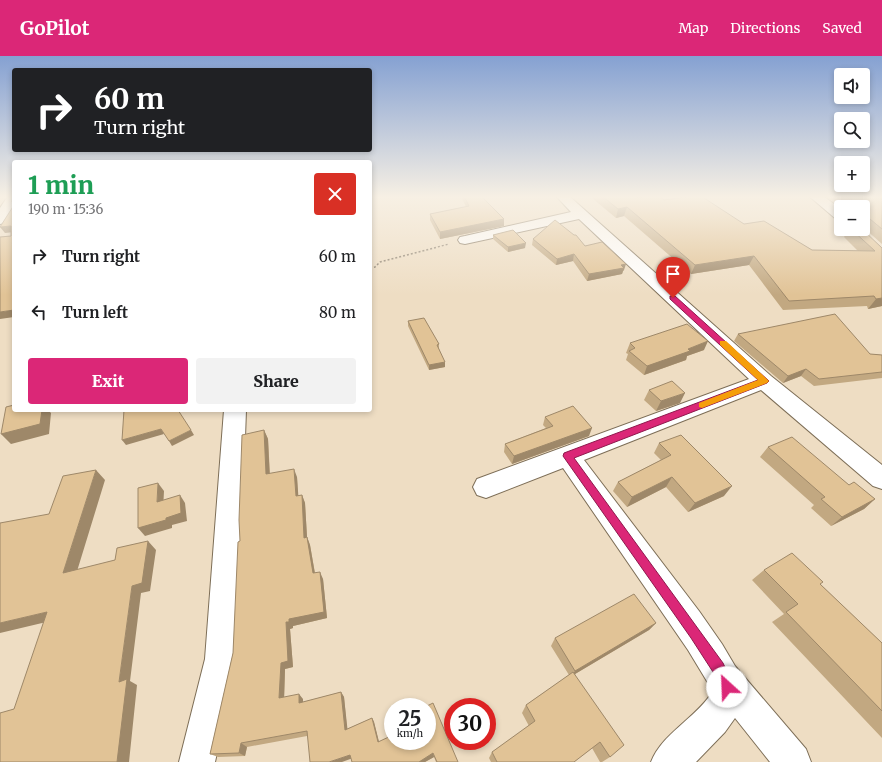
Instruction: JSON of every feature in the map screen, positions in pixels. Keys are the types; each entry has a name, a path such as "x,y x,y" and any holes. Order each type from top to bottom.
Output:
{"street":[{"path":"465,240 514,229"},
{"path":"597,229 764,381 882,479"},
{"path":"486,487 764,381"},
{"path":"197,762 221,658 235,412"},
{"path":"568,456 695,634 725,679 793,762"},
{"path":"669,762 695,738 726,704 728,696 725,679"}],"path":[{"path":"372,268 375,267 380,262 465,240"}],"building":[{"path":"12,229 12,310 0,312 0,237 11,236"},
{"path":"438,229 455,229 440,232"},
{"path":"545,229 566,229 576,235 585,246 602,242 626,264 621,265 624,268 589,274 574,254 557,259 533,239"},
{"path":"653,229 777,229 812,250 875,251 859,236 869,236 882,248 882,298 876,299 874,296 789,301 754,256 695,265"},
{"path":"513,230 526,243 508,247 493,235"},
{"path":"835,314 870,354 882,355 882,372 819,379 806,369 788,376 738,334"},
{"path":"424,318 439,344 437,345 445,362 429,365 408,321"},
{"path":"687,324 708,341 688,349 690,351 647,366 629,351 635,348 630,343"},
{"path":"672,381 685,393 661,401 649,390"},
{"path":"12,406 12,412 42,412 40,424 1,434 6,407"},
{"path":"573,406 592,428 514,456 505,444 553,426 545,417"},
{"path":"124,412 179,412 191,430 169,441 161,429 122,440"},
{"path":"264,430 266,474 294,469 296,496 302,495 304,538 307,537 313,573 320,572 324,612 289,619 289,622 286,622 288,661 281,663 279,698 299,694 299,703 341,692 345,730 372,718 378,742 384,739 384,750 436,750 436,710 444,729 444,750 453,750 458,762 437,762 433,753 419,762 352,762 350,755 329,762 310,762 307,731 241,743 239,753 210,754 233,653 238,542 240,541 239,520 242,435"},
{"path":"681,435 732,486 695,503 672,477 632,497 618,482 671,455 659,443"},
{"path":"792,437 849,485 854,482 875,499 842,517 821,499 825,497 768,447"},
{"path":"96,470 63,573 115,560 117,548 148,541 142,583 132,586 119,682 127,679 117,762 0,762 0,713 14,709 47,612 0,623 0,523 49,514 63,476"},
{"path":"158,483 157,502 180,495 181,513 166,518 166,520 138,528 138,488"},
{"path":"792,553 823,582 820,584 882,643 882,711 786,612 798,604 764,570"},
{"path":"634,594 656,623 575,671 555,638"},
{"path":"573,672 624,745 610,757 600,742 574,762 497,762 492,752 535,721 526,705"}],"slow traffic":[{"path":"702,405 764,381 723,343"}],"route":[{"path":"673,298 764,381 568,456 695,634 725,679 727,687"}]}
